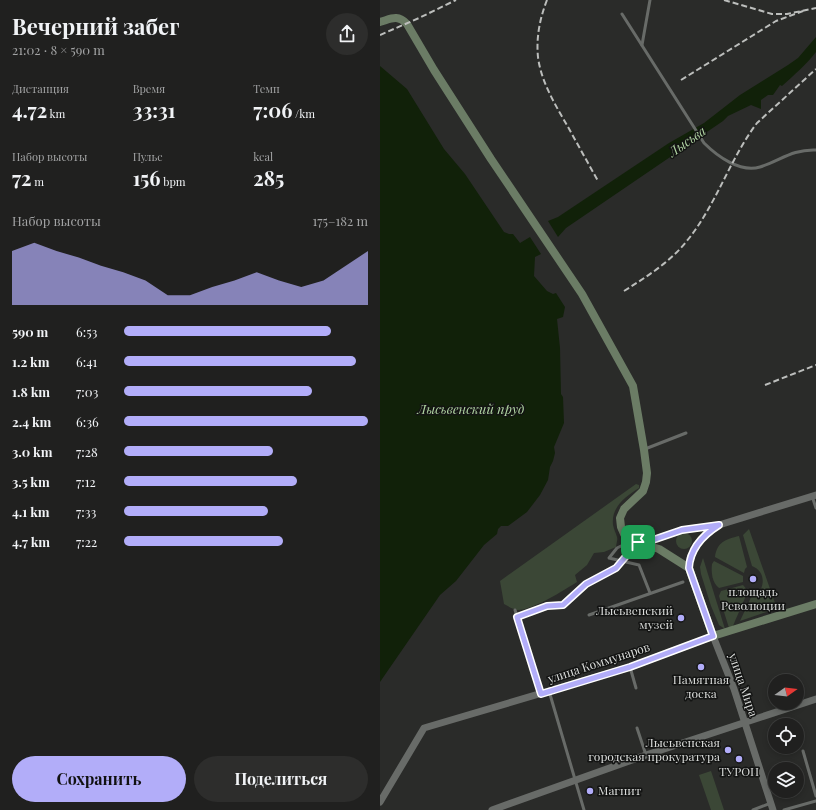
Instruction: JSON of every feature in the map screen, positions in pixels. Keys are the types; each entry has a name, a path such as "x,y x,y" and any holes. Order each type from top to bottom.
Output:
{"main road":[{"path":"380,22 398,18 406,24 483,146 582,294 633,386 644,450 647,473 646,482 643,491 624,509 620,518 620,526 624,534 638,542 660,548 689,568"},
{"name":"улица Мира","path":"689,568 713,636"},
{"name":"улица Коммунаров","path":"713,636 816,604"}],"street":[{"path":"638,542 682,530 719,525 814,495"},
{"path":"689,568 690,558 699,542 707,533 719,525"},
{"name":"улица Коммунаров","path":"380,802 424,728 630,667 713,636"},
{"name":"улица Мира","path":"713,636 734,689 772,807"},
{"path":"492,810 744,722 816,699"}],"lane":[{"path":"642,45 650,0"},
{"path":"622,14 704,144 712,152 732,163 751,168 760,167 798,151 816,150"},
{"path":"644,450 686,433"},
{"path":"814,495 816,508"},
{"path":"638,542 617,548 609,558 639,565 650,593"},
{"path":"517,617 547,606 563,605 586,584 616,568 638,542"},
{"path":"588,615 683,582"},
{"path":"515,610 541,694"},
{"path":"630,667 636,688"},
{"path":"549,691 584,810"},
{"path":"637,728 646,756"},
{"path":"804,754 816,796"},
{"path":"784,810 816,801"},
{"path":"753,810 772,807"}],"shaded area":[{"path":"636,484 639,485 639,488 620,503 614,513 613,525 617,538 616,547 604,552 594,553 587,565 575,575 577,582 548,599 532,607 518,610 504,604 500,581"},
{"path":"749,529 778,608 740,621 753,593 761,589 763,582 760,572 752,566 743,535"},
{"path":"681,533 687,533 692,538 690,547 687,549 681,549 676,544 676,538"},
{"path":"739,536 747,567 744,573 715,557 718,548 723,542 730,538"},
{"path":"703,558 725,629 719,625 711,606 701,574 700,567"},
{"path":"714,561 743,576 743,582 719,588 712,577 712,564"},
{"path":"743,585 748,591 732,628 729,628 719,596 721,591"},
{"path":"711,771 724,810 711,810 699,775"}],"water":[{"name":"Лысьва","path":"816,37 816,52 782,86 780,85 773,95 768,95 761,100 761,109 751,105 728,116 723,121 566,228 558,237 548,221 558,217 669,143 704,123 740,95 798,58"},
{"name":"Лысьвенский пруд","path":"380,66 407,89 444,149 465,174 504,232 513,234 520,243 530,237 541,254 535,257 534,276 547,291 553,294 556,293 565,307 563,317 557,319 564,423 554,447 555,453 550,467 548,480 540,495 527,512 508,526 501,526 498,529 497,534 484,545 456,581 440,595 380,682"}],"railway":[{"path":"380,35 456,0"},
{"path":"547,0 542,14 538,35 538,57 542,76 554,102 598,181"},
{"path":"724,0 772,14 787,14 816,8"},
{"path":"681,80 776,21 803,11"},
{"path":"624,291 665,263 686,242 706,213 738,152 757,123 816,69"},
{"path":"765,385 816,365"}],"place":[{"name":"площадь Революции","path":"753,579"},
{"name":"Лысьвенский музей","path":"681,618"},
{"name":"Памятная доска","path":"701,667"},
{"name":"Лысьвенская городская прокуратура","path":"728,750"},
{"name":"ТУРОН","path":"739,759"},
{"name":"Магнит","path":"590,791"}],"route":[{"path":"719,525 702,537 690,558 689,568 713,636 630,667 541,694 517,617 547,606 563,605 586,584 616,568 638,542 644,543 682,530 719,525"}]}
